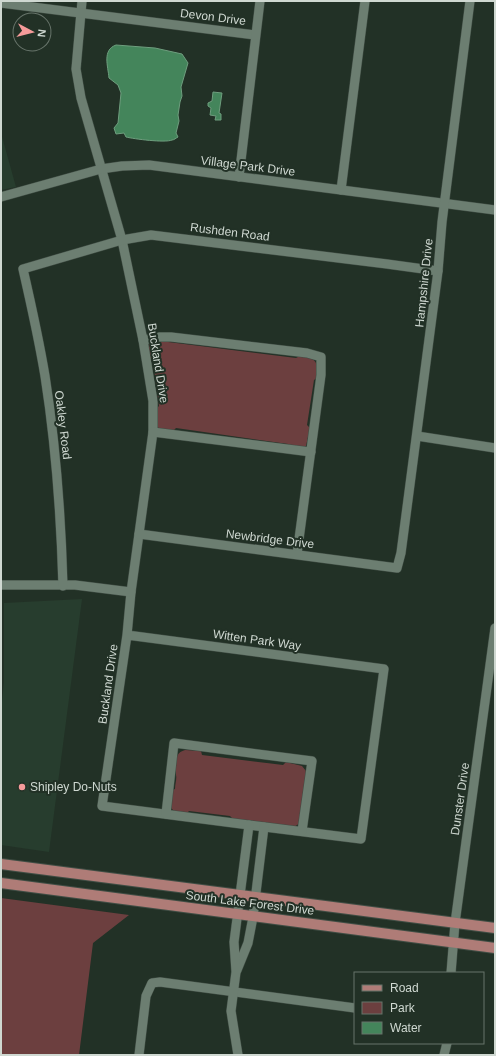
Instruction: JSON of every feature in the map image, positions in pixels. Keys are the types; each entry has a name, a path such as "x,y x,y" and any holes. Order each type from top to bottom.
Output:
{"main road":[{"name":"South Lake Forest Drive","path":"1,864 495,928"},
{"name":"South Lake Forest Drive","path":"1,883 495,948"}],"street":[{"name":"Buckland Drive","path":"82,1 76,69 81,98 122,240 143,340 153,401 153,432 127,635 102,806 166,814"},
{"path":"239,177 260,1"},
{"path":"341,190 365,1"},
{"name":"Hampshire Drive","path":"397,568 401,553 417,436 470,1"},
{"name":"Devon Drive","path":"1,3 255,34"},
{"name":"Village Park Drive","path":"1,197 101,169 122,166 149,165 495,210"},
{"name":"Rushden Road","path":"23,269 122,240 151,234 438,271"},
{"name":"Oakley Road","path":"23,269 45,376 51,417 60,516 63,586"},
{"path":"143,340 171,337 307,353 321,357 321,375 297,554"},
{"path":"153,432 311,452"},
{"path":"417,436 495,448"},
{"name":"Newbridge Drive","path":"139,534 397,568"},
{"path":"1,585 76,585 132,592"},
{"name":"Dunster Drive","path":"451,972 455,923 495,628"},
{"name":"Witten Park Way","path":"127,635 384,669 361,838 302,831"},
{"path":"174,743 312,761 302,831 166,814 174,743"},
{"path":"238,1055 231,1011 236,972 234,942 249,825"},
{"path":"236,972 248,943 256,897 264,827"},
{"path":"139,1055 146,996 152,983 160,982 354,1008"},
{"path":"444,1055 447,1044"}],"shaded area":[{"path":"1,133 16,187 1,190"},
{"path":"82,599 49,852 1,845 1,711 4,682 4,603"}],"green space":[{"path":"163,340 168,342 296,358 300,356 313,360 317,368 317,378 314,380 307,425 310,428 306,446 303,448 293,447 288,444 176,428 172,432 160,430 157,426 156,409 159,406 153,361 149,356 148,345 150,342"},
{"path":"185,750 201,751 202,755 283,765 286,762 302,766 306,771 306,775 300,823 294,827 233,819 230,816 189,811 187,813 175,812 171,808 172,790 175,789 176,780 176,760 179,754"},
{"path":"1,898 129,915 93,943 79,1055 1,1055"}],"water":[{"path":"116,45 155,48 182,54 188,63 181,87 182,96 176,133 178,137 174,140 142,140 126,137 124,133 116,134 114,128 118,123 121,93 118,85 109,78 107,54 112,47"},
{"path":"213,92 222,93 219,113 221,114 221,120 215,120 216,116 210,115 211,108 208,106 208,103 212,101"}],"place":[{"name":"Shipley Do-Nuts","path":"22,787"}]}
